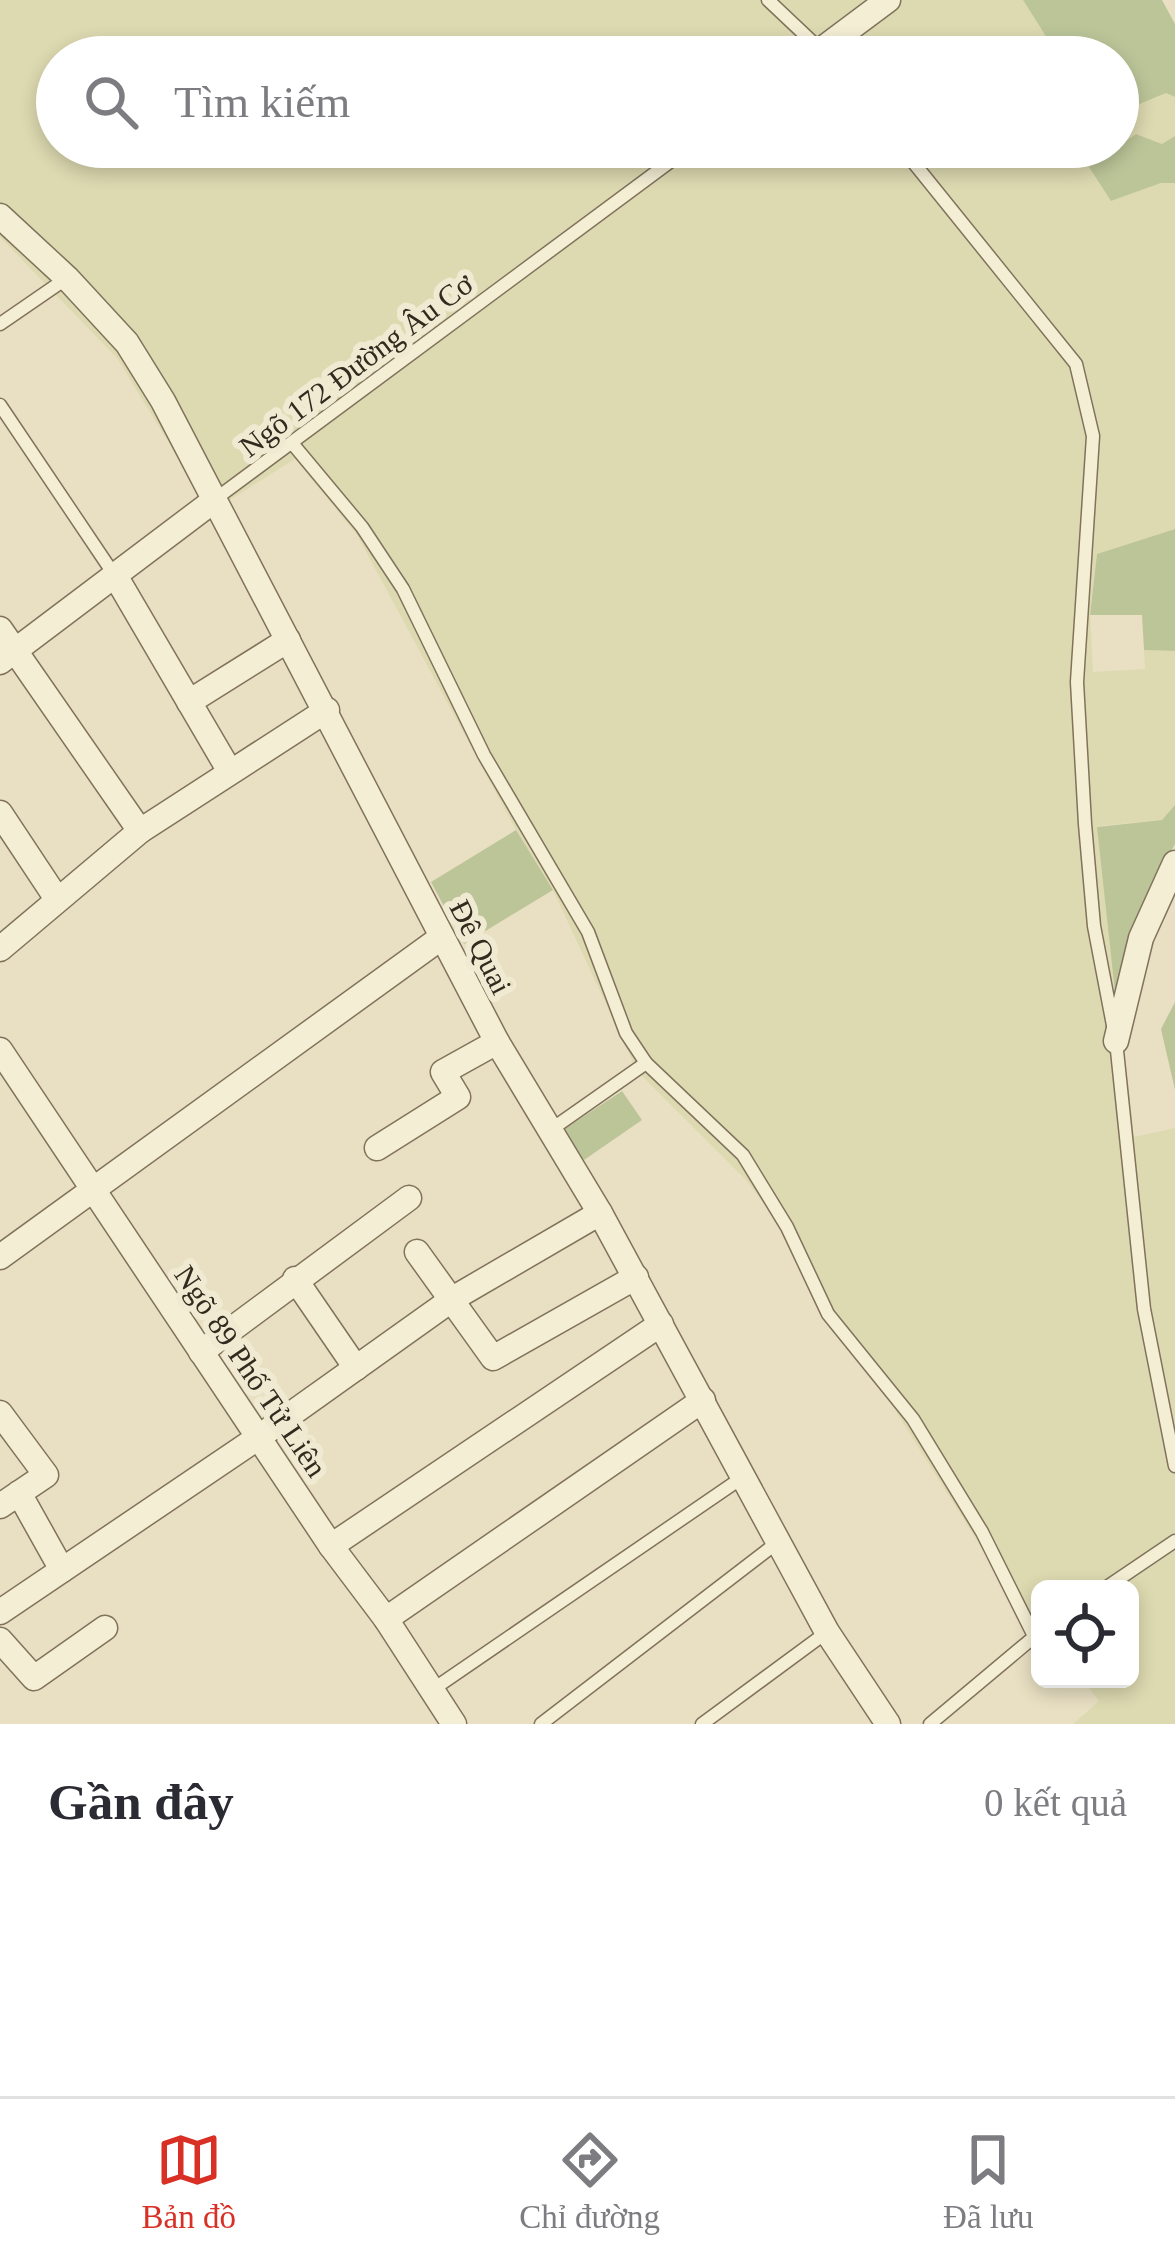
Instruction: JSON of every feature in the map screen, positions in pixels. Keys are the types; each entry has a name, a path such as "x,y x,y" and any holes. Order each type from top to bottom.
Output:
{"street":[{"path":"843,36 888,0"},
{"name":"Đê Quai","path":"0,216 127,343 163,401 497,1042 636,1277 827,1632 888,1724"},
{"path":"7,657 212,502"},
{"path":"116,577 229,770"},
{"path":"0,629 7,657 140,831"},
{"path":"189,702 288,640"},
{"path":"0,949 140,831 326,710"},
{"path":"0,813 58,899"},
{"path":"1116,1041 1141,938 1175,862"},
{"path":"0,1258 442,937"},
{"path":"376,1148 458,1097 443,1072 497,1042"},
{"name":"Ngõ 89 Phố Tử Liên","path":"0,1051 454,1724"},
{"path":"201,1352 409,1198"},
{"path":"0,1612 454,1298 600,1213"},
{"path":"417,1252 493,1358 636,1277"},
{"path":"295,1279 356,1368"},
{"path":"331,1546 661,1324"},
{"path":"386,1618 703,1400"},
{"path":"0,1412 46,1475 10,1499 62,1570"},
{"path":"0,1640 34,1678 105,1628"}],"lane":[{"path":"768,0 802,36"},
{"name":"Ngõ 172 Đường Âu Cơ","path":"212,502 662,168"},
{"path":"918,168 1076,364 1094,436 1077,682 1094,926 1116,1041 1144,1309 1175,1466"},
{"path":"0,324 67,278"},
{"path":"0,405 116,577"},
{"path":"292,443 362,527 403,589 484,755 589,932 626,1033 646,1063 743,1155 787,1227 828,1313 913,1419 1031,1624"},
{"path":"549,1131 646,1063"},
{"path":"432,1690 744,1477"},
{"path":"541,1724 779,1541"},
{"path":"1117,1580 1175,1541"},
{"path":"702,1724 827,1632"},
{"path":"931,1724 1031,1640"}],"shaded area":[{"path":"0,0 1023,0 1046,36 36,36 36,168 1091,168 1111,201 1161,183 1175,183 1175,529 1097,554 1090,615 1093,672 1145,669 1144,650 1175,651 1175,805 1162,820 1098,826 1134,1137 1175,1128 1175,1724 1073,1724 1099,1701 1089,1688 1139,1688 1139,1580 1031,1580 1031,1627 861,1356 810,1291 785,1231 746,1180 637,1071 553,890 357,535 295,459 211,512 117,358 0,237"},
{"path":"1166,93 1175,97 1175,136 1162,144 1139,135 1139,104"}],"green space":[{"path":"1023,0 1162,0 1175,24 1175,97 1166,93 1139,104 1139,36 1046,36"},
{"path":"1139,135 1162,144 1175,136 1175,183 1161,183 1111,201 1090,168 1139,168"},
{"path":"1175,529 1175,651 1144,650 1142,615 1090,615 1097,554"},
{"path":"1175,805 1175,844 1136,918 1117,1010 1097,827 1162,820"},
{"path":"516,830 553,890 464,944 431,882"},
{"path":"1175,1002 1175,1090 1161,1029"},
{"path":"622,1091 642,1120 584,1160 563,1130"}]}
